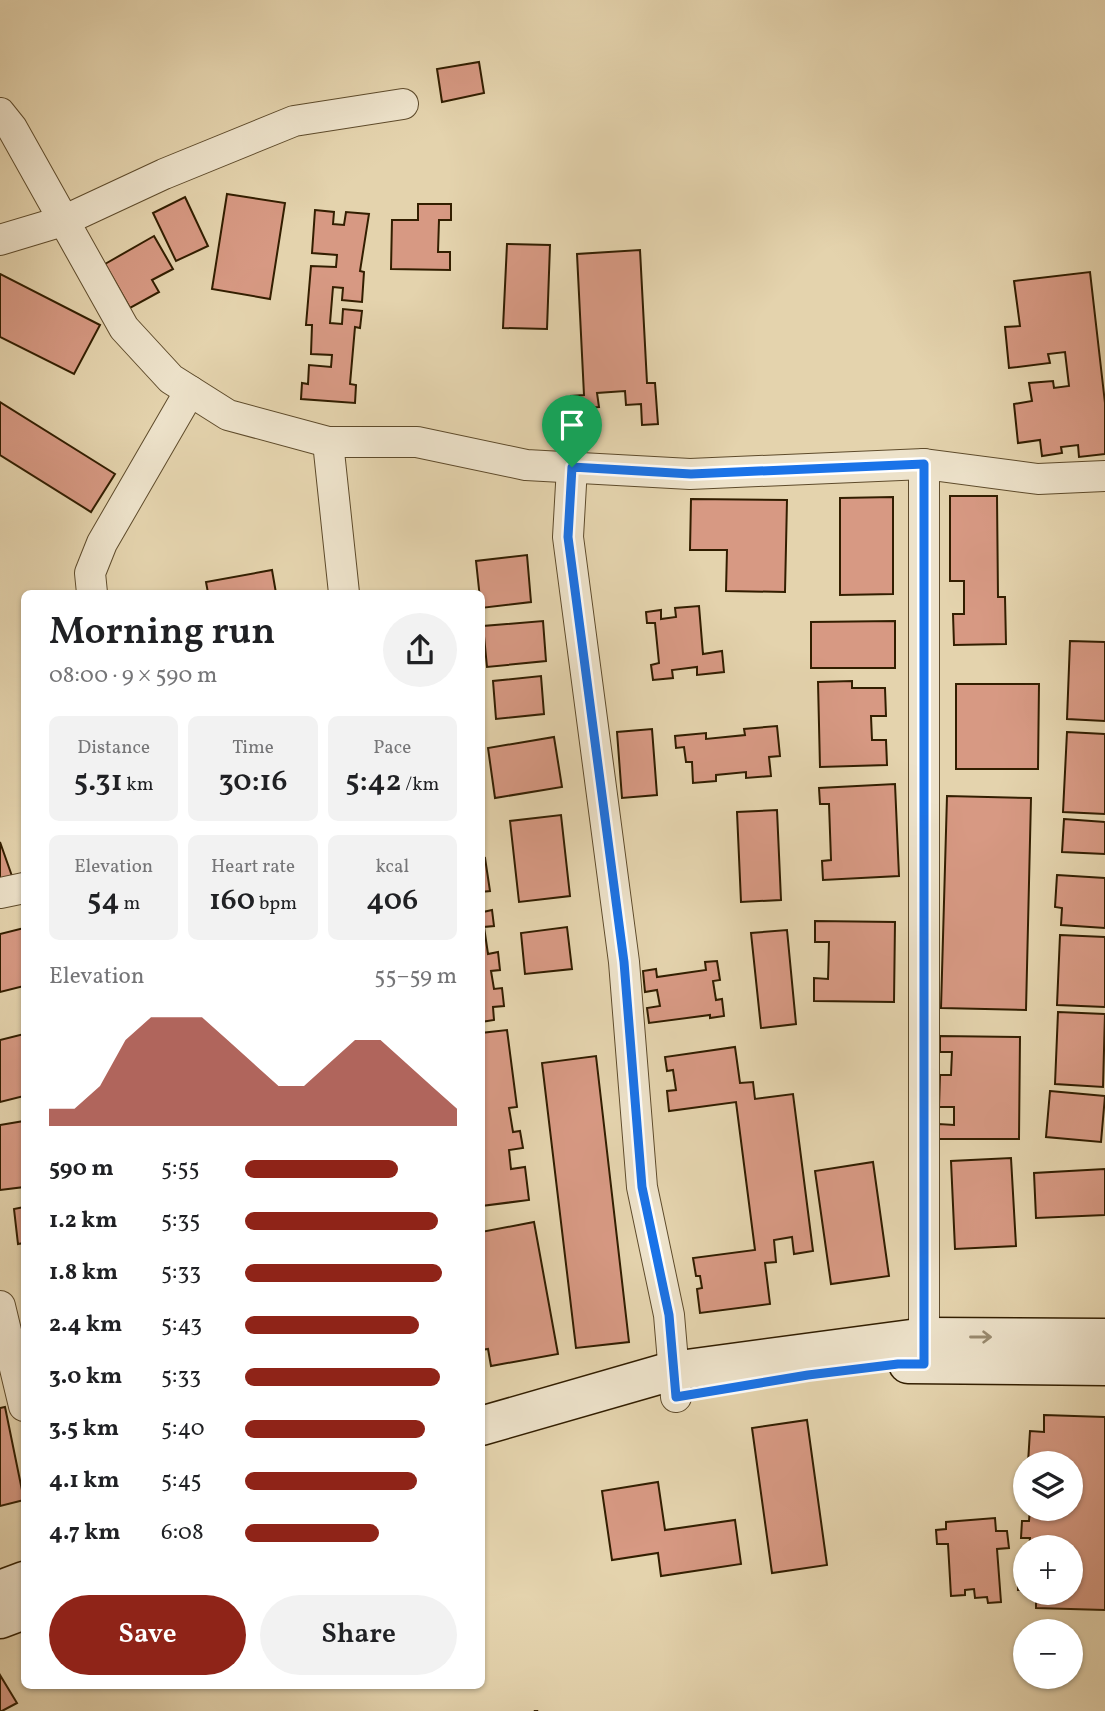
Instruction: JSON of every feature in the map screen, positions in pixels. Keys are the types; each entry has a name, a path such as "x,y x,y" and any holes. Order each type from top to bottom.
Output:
{"street":[{"path":"0,240 63,221 163,174 294,121 403,104"},
{"path":"0,113 12,128 124,328 171,379 228,415 328,442 417,442 526,465 691,474 924,464 1038,479 1105,476"},
{"path":"92,590 90,573 102,543 190,391"},
{"path":"328,442 344,590"},
{"path":"924,464 925,1350"},
{"path":"572,467 568,537 624,962 642,1187 669,1315 674,1384"},
{"path":"0,893 21,889"},
{"path":"0,1306 21,1394"},
{"path":"485,1425 674,1384 808,1375 898,1364 925,1350 1105,1338"},
{"path":"925,1350 1105,1366"},
{"path":"485,1449 631,1406 674,1384"},
{"path":"0,1590 21,1582"},
{"path":"0,1619 21,1611"}],"building":[{"path":"479,62 484,93 442,102 437,69"},
{"path":"227,194 285,203 270,299 212,289"},
{"path":"185,197 208,246 176,261 153,213"},
{"path":"418,204 451,204 451,220 439,220 438,252 450,252 450,270 391,269 392,220 418,220"},
{"path":"315,210 334,212 333,224 344,225 346,212 369,214 360,271 364,272 362,302 342,300 343,288 333,287 330,323 342,324 343,309 362,311 360,328 355,327 350,384 356,385 355,403 301,399 302,383 308,384 309,365 331,367 332,355 311,354 312,325 306,325 311,266 336,267 337,255 312,253"},
{"path":"154,236 173,269 152,280 159,292 130,308 105,264"},
{"path":"507,244 550,245 547,329 503,328"},
{"path":"640,250 647,383 655,383 658,424 642,425 641,404 626,405 625,391 597,393 599,407 585,408 586,425 573,426 571,396 584,395 577,254"},
{"path":"1090,272 1105,403 1105,454 1079,457 1078,445 1061,447 1062,453 1042,456 1040,440 1018,443 1014,404 1032,401 1029,383 1053,381 1054,388 1069,386 1065,352 1048,354 1050,363 1009,368 1005,327 1020,326 1014,281"},
{"path":"0,274 100,325 74,374 0,337"},
{"path":"0,402 115,474 91,512 0,455"},
{"path":"950,496 997,496 998,597 1005,597 1006,644 954,645 953,614 964,614 964,581 950,581"},
{"path":"893,497 893,594 840,595 840,498"},
{"path":"691,499 787,500 785,592 726,591 727,550 690,550"},
{"path":"527,555 531,602 485,608 485,590 479,590 476,561"},
{"path":"272,570 275,590 207,590 206,582"},
{"path":"699,606 703,654 722,651 724,672 697,675 697,667 672,670 673,678 653,680 651,665 659,663 655,623 647,623 646,612 661,610 661,619 676,617 675,608"},
{"path":"543,621 546,661 487,667 485,626"},
{"path":"895,621 895,668 811,668 811,622"},
{"path":"1070,641 1105,642 1105,721 1067,719"},
{"path":"541,676 544,714 496,719 493,681"},
{"path":"852,681 852,688 885,688 886,716 871,716 872,740 886,740 887,765 820,767 818,682"},
{"path":"956,684 1039,684 1038,769 956,769"},
{"path":"777,726 780,756 769,757 771,776 746,778 746,772 716,775 716,781 693,783 692,762 686,762 684,747 676,748 675,736 706,733 706,739 745,735 744,729"},
{"path":"652,729 657,795 622,798 617,732"},
{"path":"1067,732 1105,734 1105,814 1063,812"},
{"path":"554,737 562,787 495,798 488,748"},
{"path":"895,784 899,876 823,880 822,861 831,860 829,804 820,804 819,788"},
{"path":"947,796 1031,798 1026,1010 941,1008"},
{"path":"777,810 781,900 741,902 737,812"},
{"path":"561,815 570,896 519,902 510,821"},
{"path":"1064,819 1105,822 1105,854 1062,852"},
{"path":"0,842 13,879 0,882"},
{"path":"485,858 490,891 485,892"},
{"path":"1057,875 1105,878 1105,928 1061,925 1062,908 1055,907"},
{"path":"492,910 494,926 485,927 485,912"},
{"path":"815,921 895,922 894,1002 814,1001 814,978 828,979 829,942 815,942"},
{"path":"567,927 572,969 525,974 521,933"},
{"path":"21,929 21,987 0,992 0,934"},
{"path":"787,930 796,1024 761,1028 751,933"},
{"path":"485,934 488,954 498,952 500,970 491,971 494,989 502,988 504,1006 493,1007 494,1020 485,1021"},
{"path":"1060,935 1105,937 1105,1007 1057,1005"},
{"path":"717,961 720,980 713,981 716,1000 722,999 724,1016 710,1018 710,1015 649,1023 647,1008 660,1006 657,990 645,992 643,971 656,969 657,977 706,970 705,962"},
{"path":"1058,1012 1105,1014 1103,1087 1055,1084"},
{"path":"507,1030 517,1107 509,1108 513,1132 520,1131 523,1148 509,1150 511,1169 525,1167 529,1200 485,1206 485,1033"},
{"path":"21,1035 21,1097 0,1102 0,1040"},
{"path":"940,1036 1020,1037 1019,1139 939,1139 939,1124 954,1125 954,1107 939,1107 940,1075 951,1075 952,1052 940,1052"},
{"path":"735,1047 740,1083 753,1082 755,1099 793,1094 813,1251 794,1254 792,1237 774,1240 776,1262 765,1263 770,1304 700,1313 697,1289 702,1288 700,1276 696,1276 693,1258 755,1250 736,1102 669,1111 667,1091 676,1090 673,1070 667,1071 665,1057"},
{"path":"596,1056 629,1342 576,1348 542,1063"},
{"path":"1050,1091 1105,1096 1101,1142 1046,1137"},
{"path":"21,1122 21,1187 0,1190 0,1125"},
{"path":"1011,1158 1016,1246 955,1249 951,1161"},
{"path":"873,1162 889,1276 831,1284 815,1171"},
{"path":"1105,1169 1105,1215 1036,1218 1034,1173"},
{"path":"21,1208 21,1244 18,1244 14,1209"},
{"path":"534,1222 558,1354 491,1366 488,1349 485,1349 485,1231"},
{"path":"5,1407 21,1485 21,1501 0,1506 0,1408"},
{"path":"1044,1415 1105,1417 1105,1610 1036,1608 1036,1605 1083,1605 1083,1535 1021,1535 1022,1521 1083,1521 1083,1451 1029,1451 1030,1431 1044,1432"},
{"path":"807,1420 827,1565 772,1573 752,1428"},
{"path":"658,1482 665,1530 735,1520 741,1564 661,1576 658,1553 612,1560 602,1491"},
{"path":"995,1518 996,1531 1007,1531 1009,1548 997,1549 1001,1602 988,1603 987,1597 975,1598 974,1589 965,1590 965,1595 951,1596 948,1544 937,1544 936,1530 946,1529 946,1522"},
{"path":"0,1675 17,1703 2,1711 0,1711"}],"route":[{"path":"924,464 924,1364 898,1364 808,1375 676,1397 669,1315 642,1187 624,962 568,537 572,467 691,474 924,464"}]}
